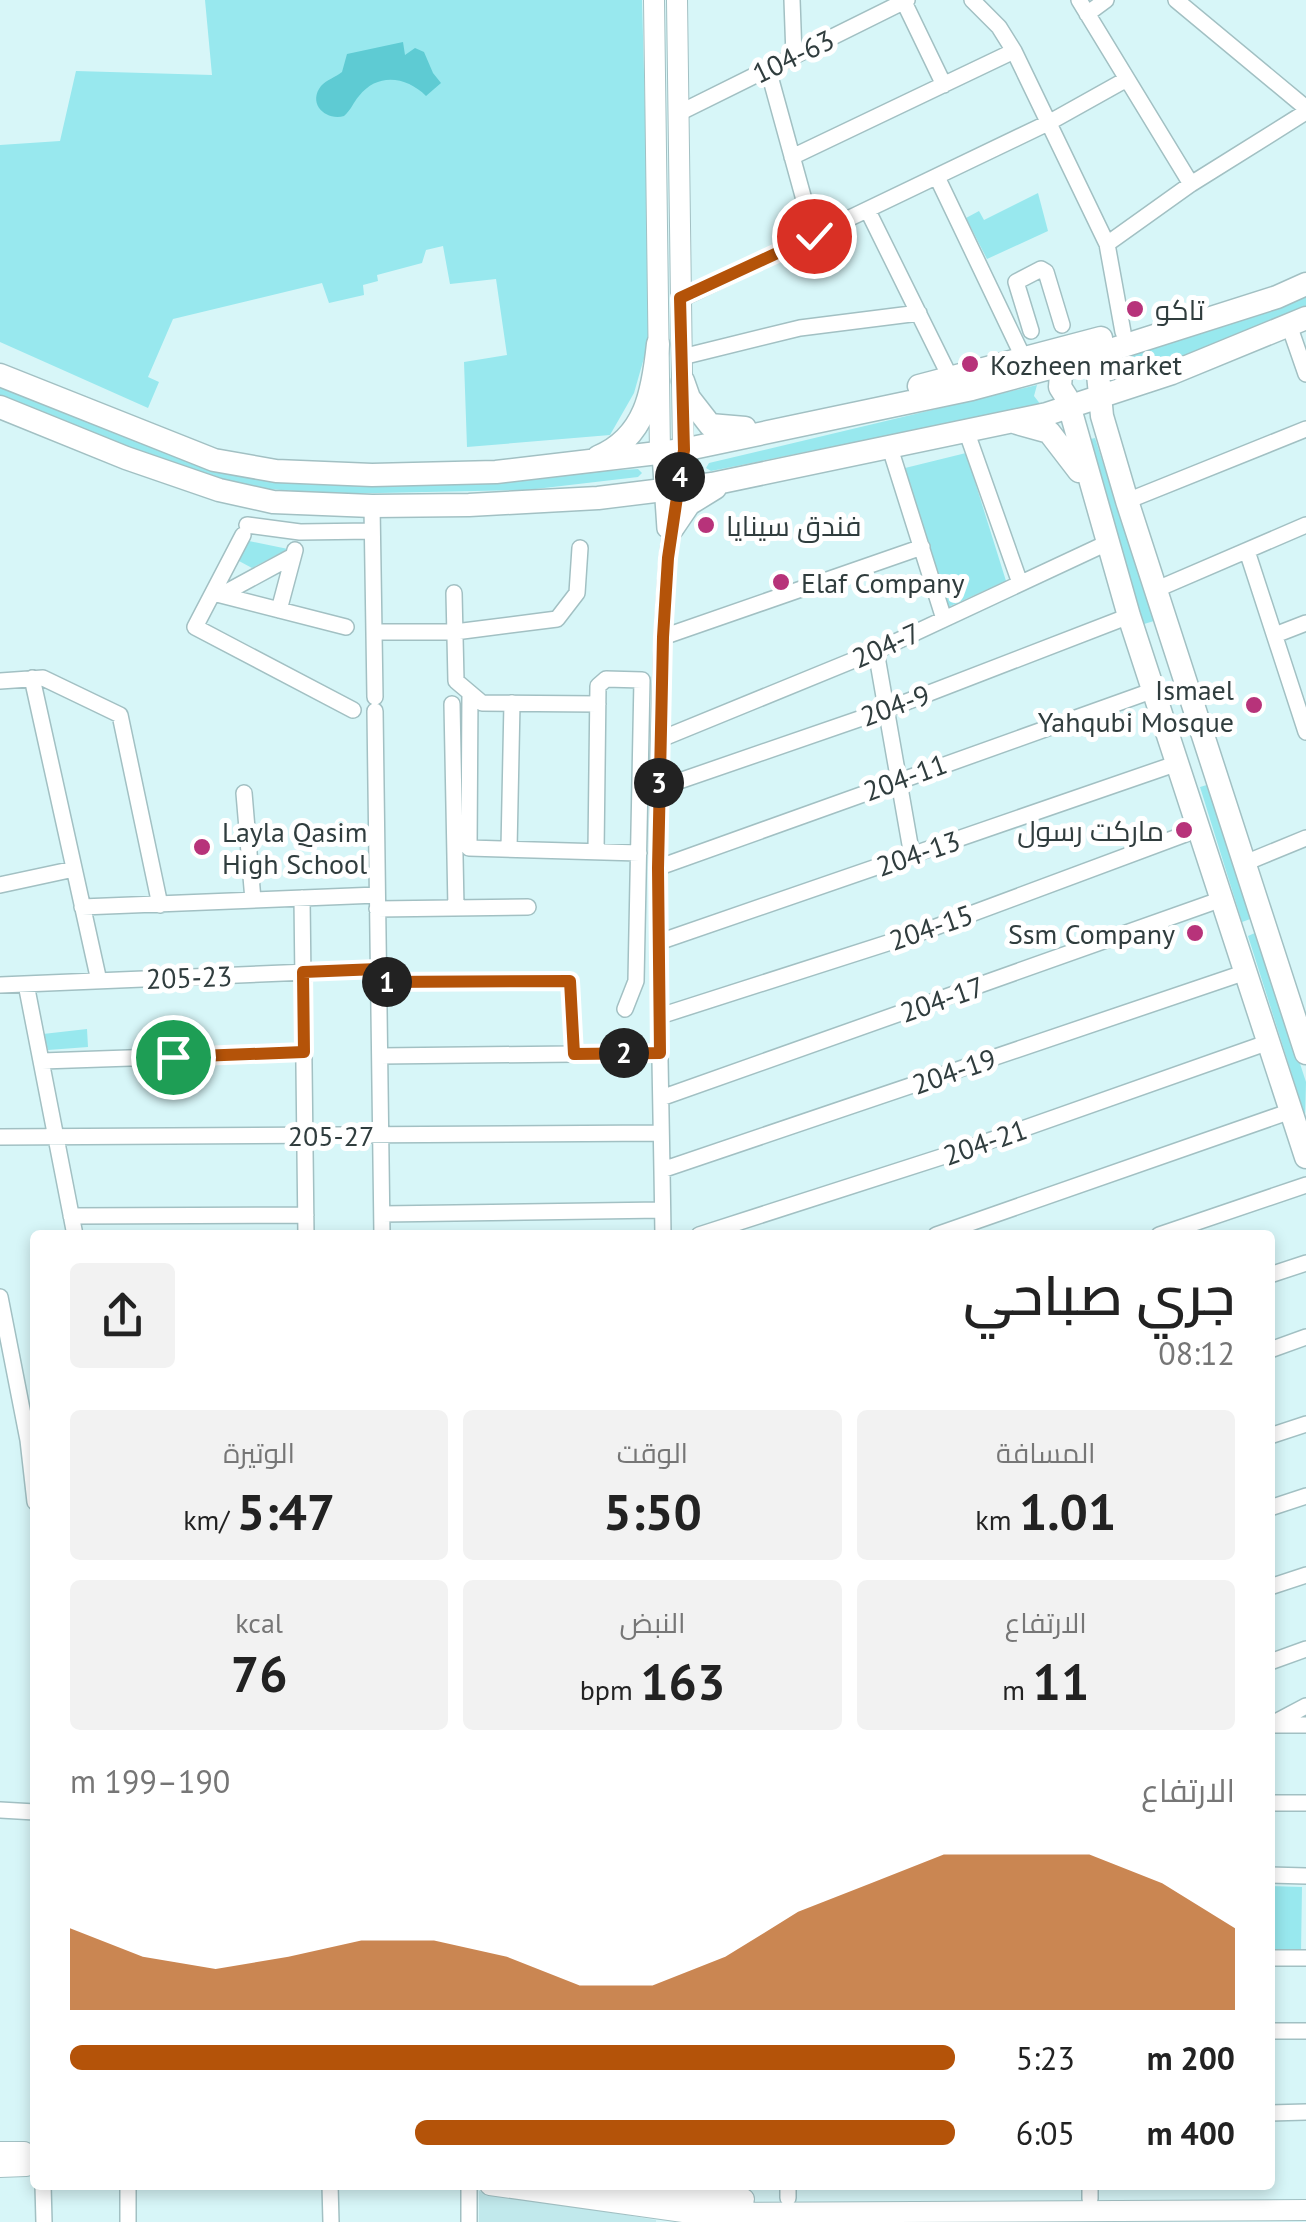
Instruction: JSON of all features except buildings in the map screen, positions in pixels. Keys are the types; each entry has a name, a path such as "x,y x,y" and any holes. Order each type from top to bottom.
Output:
{"highway":[{"path":"859,412 903,391 950,377 1024,359 1076,353 1123,332 1306,281"},
{"path":"0,375 214,460 276,472 496,472 672,452 972,389 1076,353 1277,297 1306,281"},
{"path":"0,407 126,458 219,490 273,502 469,506 598,498 671,491 1014,422 1172,373 1298,321"},
{"path":"574,465 613,450 637,426 650,398 658,344"},
{"path":"1076,353 1060,374 1060,387 1084,398 1117,465 1306,1053"},
{"path":"1076,353 1094,368 1084,398 1094,495 1107,543 1306,1157"},
{"path":"1117,465 1116,421 1120,411 1129,400 1172,373"},
{"path":"683,381 689,398 710,425 784,428"},
{"path":"1014,422 1044,429 1056,437 1094,495"},
{"path":"598,498 650,503 668,526 696,499 729,481 746,477"},
{"path":"1144,659 1143,646 1153,636 1167,637 1174,647"}],"main road":[{"path":"654,0 658,344 672,452"},
{"path":"672,452 683,381 678,0"},
{"path":"656,194 680,193"},
{"path":"0,2152 24,2152 30,2156"},
{"path":"0,2166 30,2163"},
{"path":"542,2190 681,2205 906,2216 1090,2192 1306,2197"},
{"path":"611,2190 656,2201"},
{"path":"681,2205 788,2192 1178,2217 1306,2210"}],"street":[{"path":"792,0 794,56"},
{"path":"972,0 999,27 1014,51 1108,244 1123,332"},
{"path":"1106,0 1083,7 1191,184"},
{"path":"1108,244 1191,184 1305,117 1176,0"},
{"name":"104-63","path":"678,113 905,1"},
{"path":"905,1 944,84"},
{"path":"792,157 1014,51"},
{"path":"768,69 814,236"},
{"path":"680,298 938,177 1127,79"},
{"path":"938,177 1024,359"},
{"path":"868,210 950,377"},
{"path":"1031,331 1016,282 1041,270 1046,272 1062,325"},
{"path":"682,357 800,328 919,313"},
{"path":"1024,359 1032,327 1058,319 1076,353"},
{"path":"1298,321 1306,374"},
{"path":"1127,501 1306,429"},
{"path":"967,433 1020,583"},
{"path":"890,448 944,618"},
{"path":"671,491 672,452"},
{"path":"662,1230 659,788 672,452"},
{"path":"372,506 382,1230"},
{"path":"1155,590 1306,525"},
{"path":"353,710 194,628 217,594 245,530 372,531"},
{"path":"279,610 300,532"},
{"name":"204-7","path":"661,738 876,651 1107,543"},
{"path":"663,637 922,547"},
{"path":"374,632 455,632 557,619 577,593 580,548"},
{"path":"1247,550 1302,708 1306,732"},
{"path":"217,594 293,556"},
{"path":"454,592 456,681 470,693 482,702 598,704"},
{"path":"217,594 346,627"},
{"name":"204-9","path":"659,788 888,709 1129,616"},
{"path":"1275,636 1306,623"},
{"path":"876,651 912,856"},
{"path":"32,678 99,981"},
{"path":"0,681 43,678 114,709 124,726 160,905"},
{"path":"596,852 598,686 606,679 642,680 636,981 625,1009"},
{"name":"204-11","path":"658,868 1154,690"},
{"path":"470,693 469,848 639,853"},
{"path":"509,849 512,703"},
{"path":"452,704 456,908"},
{"name":"204-13","path":"658,942 1178,762"},
{"path":"244,793 253,900"},
{"name":"204-15","path":"660,1016 924,931 1199,829"},
{"path":"1245,863 1306,838"},
{"path":"1,879 74,869"},
{"path":"82,907 302,898 456,908 528,907"},
{"path":"302,898 306,1230"},
{"name":"204-17","path":"661,1098 1222,899"},
{"name":"205-23","path":"0,986 303,972 570,981 574,1054"},
{"name":"204-19","path":"662,1170 1246,972"},
{"path":"26,984 73,1230"},
{"name":"204-21","path":"715,1230 963,1150 1269,1042"},
{"path":"42,1061 304,1052"},
{"path":"380,1056 660,1053"},
{"path":"950,1230 1291,1110"},
{"name":"205-27","path":"0,1137 661,1134"},
{"path":"1175,1230 1306,1185"},
{"path":"382,1214 662,1210"},
{"path":"71,1216 306,1214"},
{"path":"1275,1273 1306,1262"},
{"path":"0,1297 30,1435"},
{"path":"1275,1348 1306,1338"},
{"path":"1275,1434 1306,1424"},
{"path":"1275,1506 1306,1496"},
{"path":"1275,1584 1306,1574"},
{"path":"1275,1660 1306,1650"},
{"path":"1275,1722 1306,1706"},
{"path":"1275,1725 1306,1725"},
{"path":"1275,1803 1306,1803"},
{"path":"0,1810 30,1812"},
{"path":"1275,1875 1306,1876"},
{"path":"1275,1958 1306,1958"},
{"path":"1275,2031 1306,2031"},
{"path":"1275,2112 1306,2112"},
{"path":"43,2190 44,2222"},
{"path":"128,2190 128,2222"},
{"path":"330,2190 331,2222"},
{"path":"469,2190 470,2222"}],"shaded area":[{"path":"205,0 642,0 648,344 634,393 610,435 467,447 464,362 507,355 496,279 450,284 443,246 426,250 422,263 377,275 378,281 363,285 364,295 329,303 322,283 173,319 148,377 159,382 148,408 0,342 0,145 60,141 76,71 212,75"},
{"path":"403,42 405,55 415,48 424,52 441,83 426,96 401,81 384,80 367,88 344,116 331,116 317,105 317,93 323,84 342,72 347,54"},
{"path":"1038,193 1048,231 987,259 966,218 979,211 984,220"},
{"path":"1306,295 1306,308 1113,385 1107,363"},
{"path":"0,381 211,463 524,476 638,469 642,473 638,477 527,490 331,494 269,489 208,477 142,455 0,395"},
{"path":"1037,385 1034,396 1041,405 711,471 706,468 709,463"},
{"path":"1095,438 1154,621 1144,624 1086,440"},
{"path":"966,453 1006,581 946,608 901,469"},
{"path":"249,541 288,549 252,568 239,561"},
{"path":"1210,784 1253,918 1242,922 1200,787"},
{"path":"1257,932 1306,1082 1305,1116 1248,936"},
{"path":"87,1029 88,1047 48,1050 43,1034"},
{"path":"1275,1886 1302,1887 1301,1953 1275,1953"},
{"path":"479,2191 656,2220 656,2222 479,2222"}],"place":[{"name":"تاكو","path":"1135,309"},
{"name":"Kozheen market","path":"970,364"},
{"name":"فندق سينايا","path":"706,525"},
{"name":"Elaf Company","path":"781,582"},
{"name":"Ismael Yahqubi Mosque","path":"1254,705"},
{"name":"مارکت رسول","path":"1184,830"},
{"name":"Layla Qasim High School","path":"202,847"},
{"name":"Ssm Company","path":"1195,933"}],"route":[{"path":"173,1057 304,1052 303,972 378,969 378,982 570,981 574,1054 660,1053 658,868 663,637 668,558 684,450 680,298 814,236"}]}
